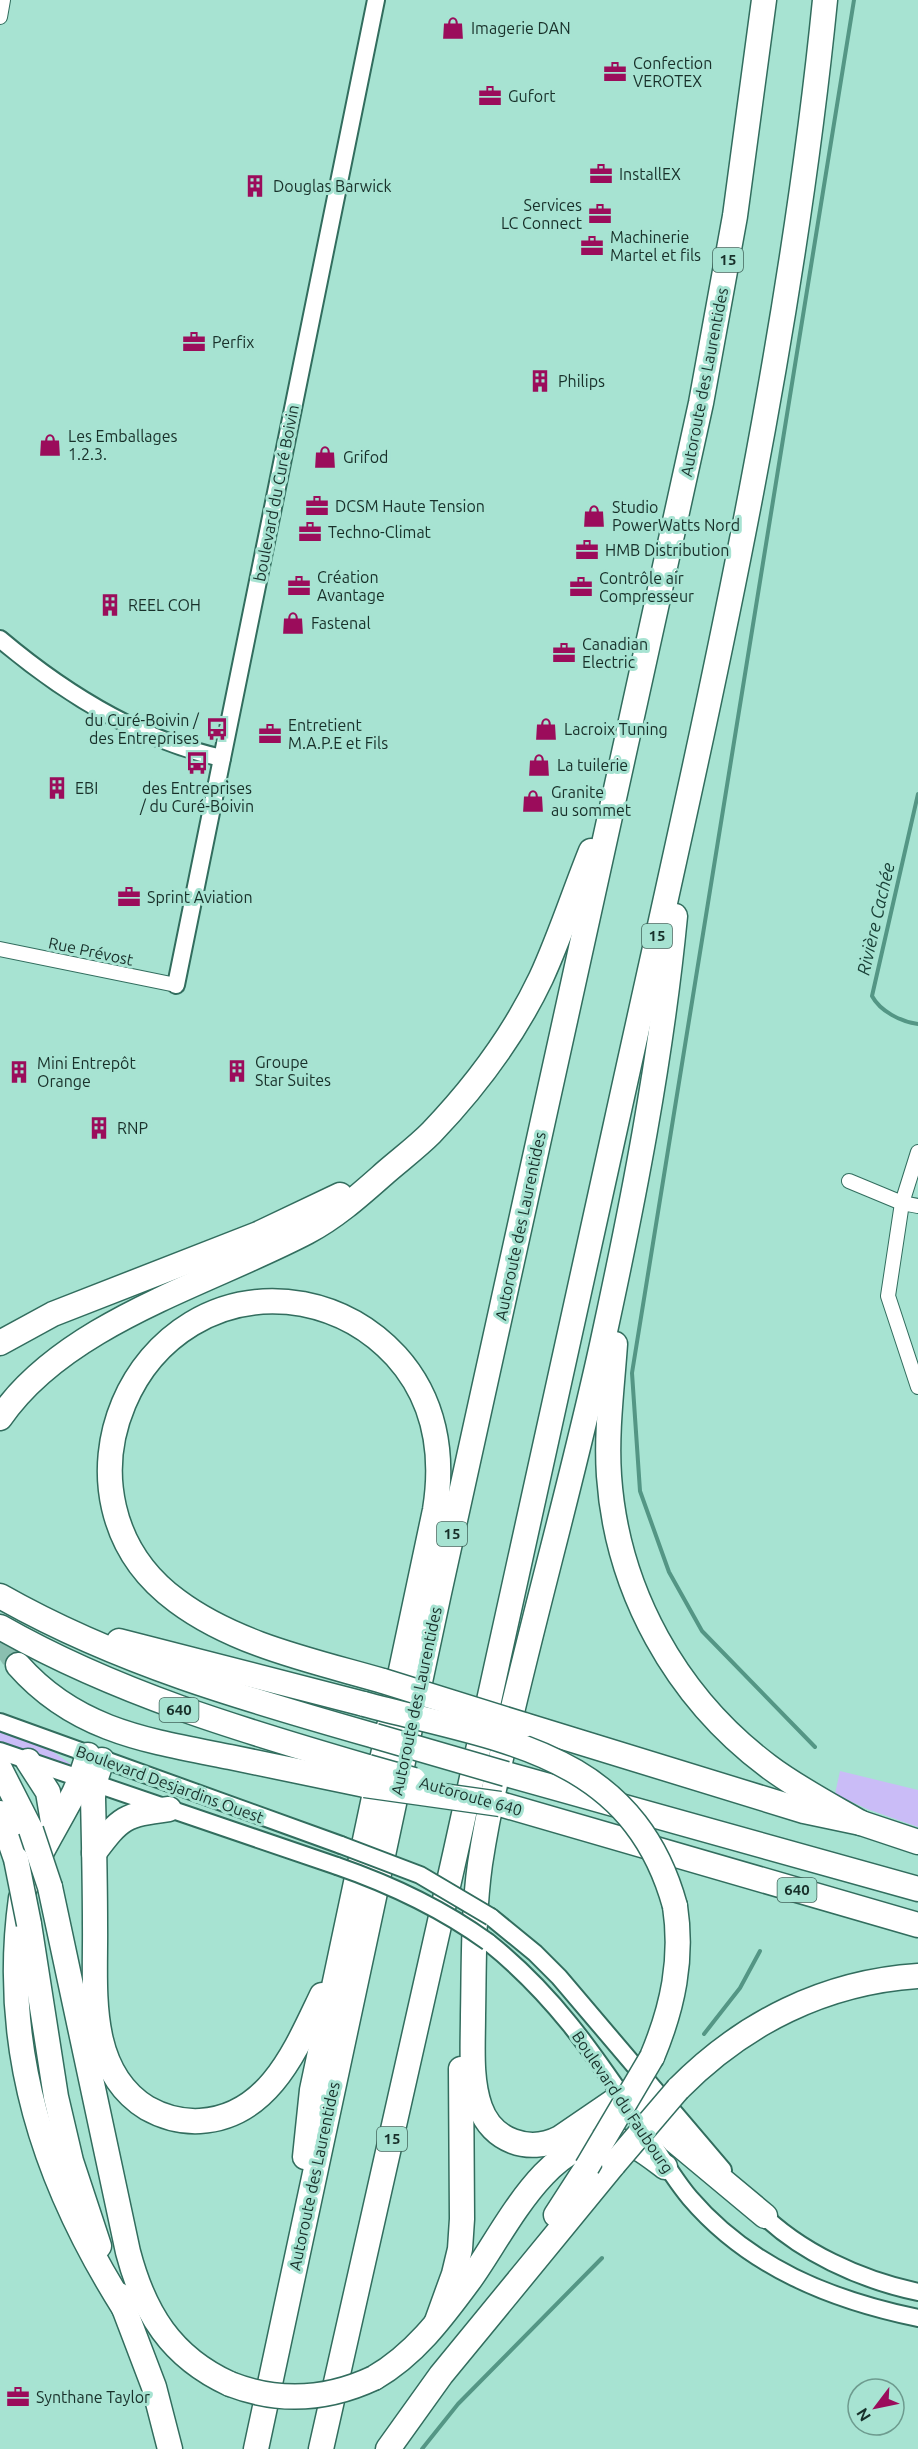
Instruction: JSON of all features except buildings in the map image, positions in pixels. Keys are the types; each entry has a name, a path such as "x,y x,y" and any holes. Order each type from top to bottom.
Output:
{"highway":[{"name":"Autoroute des Laurentides","path":"256,2449 439,1593 717,322 742,171 764,0"},
{"name":"15","path":"321,2449 740,557 774,377 805,176 825,0"},
{"path":"0,1418 33,1379 78,1344 154,1304 321,1224 360,1196 430,1134 493,1059 516,1023 545,969 617,786"},
{"path":"685,809 668,986 620,1257 586,1414 518,1682 483,1843 475,1914 474,2078 479,2104 488,2123 511,2141 531,2145 551,2143 621,2096 632,2093 675,2141 765,2216"},
{"path":"0,1329 53,1314 276,1226 388,1171"},
{"path":"620,1257 609,1409 609,1474 621,1548 639,1602 674,1668 697,1699 725,1729 775,1772 861,1823"},
{"path":"291,2283 312,2090 338,1963 435,1510 439,1466 434,1429 422,1394 404,1366 377,1338 349,1320 308,1305 276,1302 243,1305 206,1317 178,1334 154,1355 137,1376 119,1413 110,1452 110,1478 112,1499 123,1535 141,1564 158,1585 200,1616 261,1643 383,1681 524,1725 804,1811 861,1823 918,1842"},
{"path":"0,1344 53,1314"},
{"name":"Autoroute 640","path":"0,1596 106,1649 181,1678 506,1774 918,1888"},
{"path":"48,1622 517,1746 558,1761 584,1774 619,1804 644,1833 664,1870 675,1905 679,1940 678,1970 669,2012 652,2057 514,2286"},
{"name":"640","path":"0,1627 66,1662 153,1700 366,1776"},
{"path":"18,1665 41,1690 55,1700 100,1725 150,1741 366,1776"},
{"path":"95,1757 87,1781 94,1853 97,2015 102,2044 111,2069 123,2086 143,2105 160,2114 192,2121 216,2119 240,2110 262,2094 279,2076 294,2054 338,1963"},
{"path":"28,1761 48,1792 42,1829 10,1935 2,2004 6,2057 18,2103 41,2160 83,2243 124,2308"},
{"path":"4,1776 42,1829 50,1887 134,2275 148,2310 171,2342 202,2369 230,2384 275,2396 307,2397 341,2391 374,2378 407,2355 424,2338 469,2282 537,2181 570,2152 601,2141 621,2141 631,2144 665,2167"},
{"name":"Autoroute 640","path":"366,1776 500,1804 918,1925"},
{"path":"42,1829 87,1781"},
{"path":"94,1853 122,1820 138,1814 169,1809"},
{"path":"0,1813 16,1859 29,1923 51,2073 65,2141 84,2204 154,2387 170,2449"},
{"path":"437,2321 454,2274 460,2249 462,2219 463,1915 460,1828"},
{"path":"388,2449 435,2383 614,2164 678,2089 706,2063 734,2040 780,2013 835,1991 890,1979 918,1976"}],"street":[{"path":"0,17 3,0"},
{"name":"boulevard du Curé Boivin","path":"176,985 376,0"},
{"path":"0,639 56,681 110,715 178,747 222,758"},
{"name":"Rue Prévost","path":"0,949 176,985"},
{"path":"918,1152 902,1203 888,1296 918,1387"},
{"path":"849,1181 902,1203 918,1206"},
{"name":"Boulevard Desjardins Ouest","path":"0,1722 341,1845"},
{"name":"Boulevard Desjardins Ouest","path":"0,1751 337,1866"},
{"name":"Boulevard du Faubourg","path":"341,1845 420,1875 491,1917 535,1953 559,1977 735,2185 765,2216 802,2244 834,2262 877,2281 918,2292"},
{"name":"Boulevard du Faubourg","path":"337,1866 387,1883 445,1912 489,1942 528,1976 554,2003 621,2096 652,2141 665,2167 706,2215 740,2244 773,2268 838,2298 918,2318"}],"shaded area":[{"path":"0,1731 52,1751 72,1765 71,1767 0,1744"},
{"path":"840,1771 918,1790 918,1827 867,1809 835,1794"}],"waterway":[{"path":"815,1747 702,1631 669,1572 640,1491 632,1373 854,0"},
{"name":"Rivière Cachée","path":"918,794 872,996 892,1015 918,1024"},
{"path":"704,2034 740,1988 760,1951"},
{"path":"422,2449 458,2404 602,2258"}],"tunnel":[{"path":"0,1638 18,1665"}],"place":[{"name":"Imagerie DAN","path":"453,28"},
{"name":"Confection VEROTEX","path":"615,72"},
{"name":"Gufort","path":"490,96"},
{"name":"InstallEX","path":"601,174"},
{"name":"Douglas Barwick","path":"255,186"},
{"name":"Services LC Connect","path":"600,214"},
{"name":"Machinerie Martel et fils","path":"592,246"},
{"name":"Perfix","path":"194,342"},
{"name":"Philips","path":"540,381"},
{"name":"Les Emballages 1.2.3.","path":"50,445"},
{"name":"Grifod","path":"325,457"},
{"name":"DCSM Haute Tension","path":"317,506"},
{"name":"Studio PowerWatts Nord","path":"594,516"},
{"name":"Techno-Climat","path":"310,532"},
{"name":"HMB Distribution","path":"587,550"},
{"name":"Création Avantage","path":"299,586"},
{"name":"Contrôle air Compresseur","path":"581,587"},
{"name":"REEL COH","path":"110,605"},
{"name":"Fastenal","path":"293,623"},
{"name":"Canadian Electric","path":"564,653"},
{"name":"du Curé-Boivin / des Entreprises","path":"217,729"},
{"name":"Lacroix Tuning","path":"546,729"},
{"name":"Entretient M.A.P.E et Fils","path":"270,734"},
{"name":"des Entreprises / du Curé-Boivin","path":"197,763"},
{"name":"La tuilerie","path":"539,765"},
{"name":"EBI","path":"57,788"},
{"name":"Granite au sommet","path":"533,801"},
{"name":"Sprint Aviation","path":"129,897"},
{"name":"Groupe Star Suites","path":"237,1071"},
{"name":"Mini Entrepôt Orange","path":"19,1072"},
{"name":"RNP","path":"99,1128"},
{"name":"Synthane Taylor","path":"18,2397"}]}
